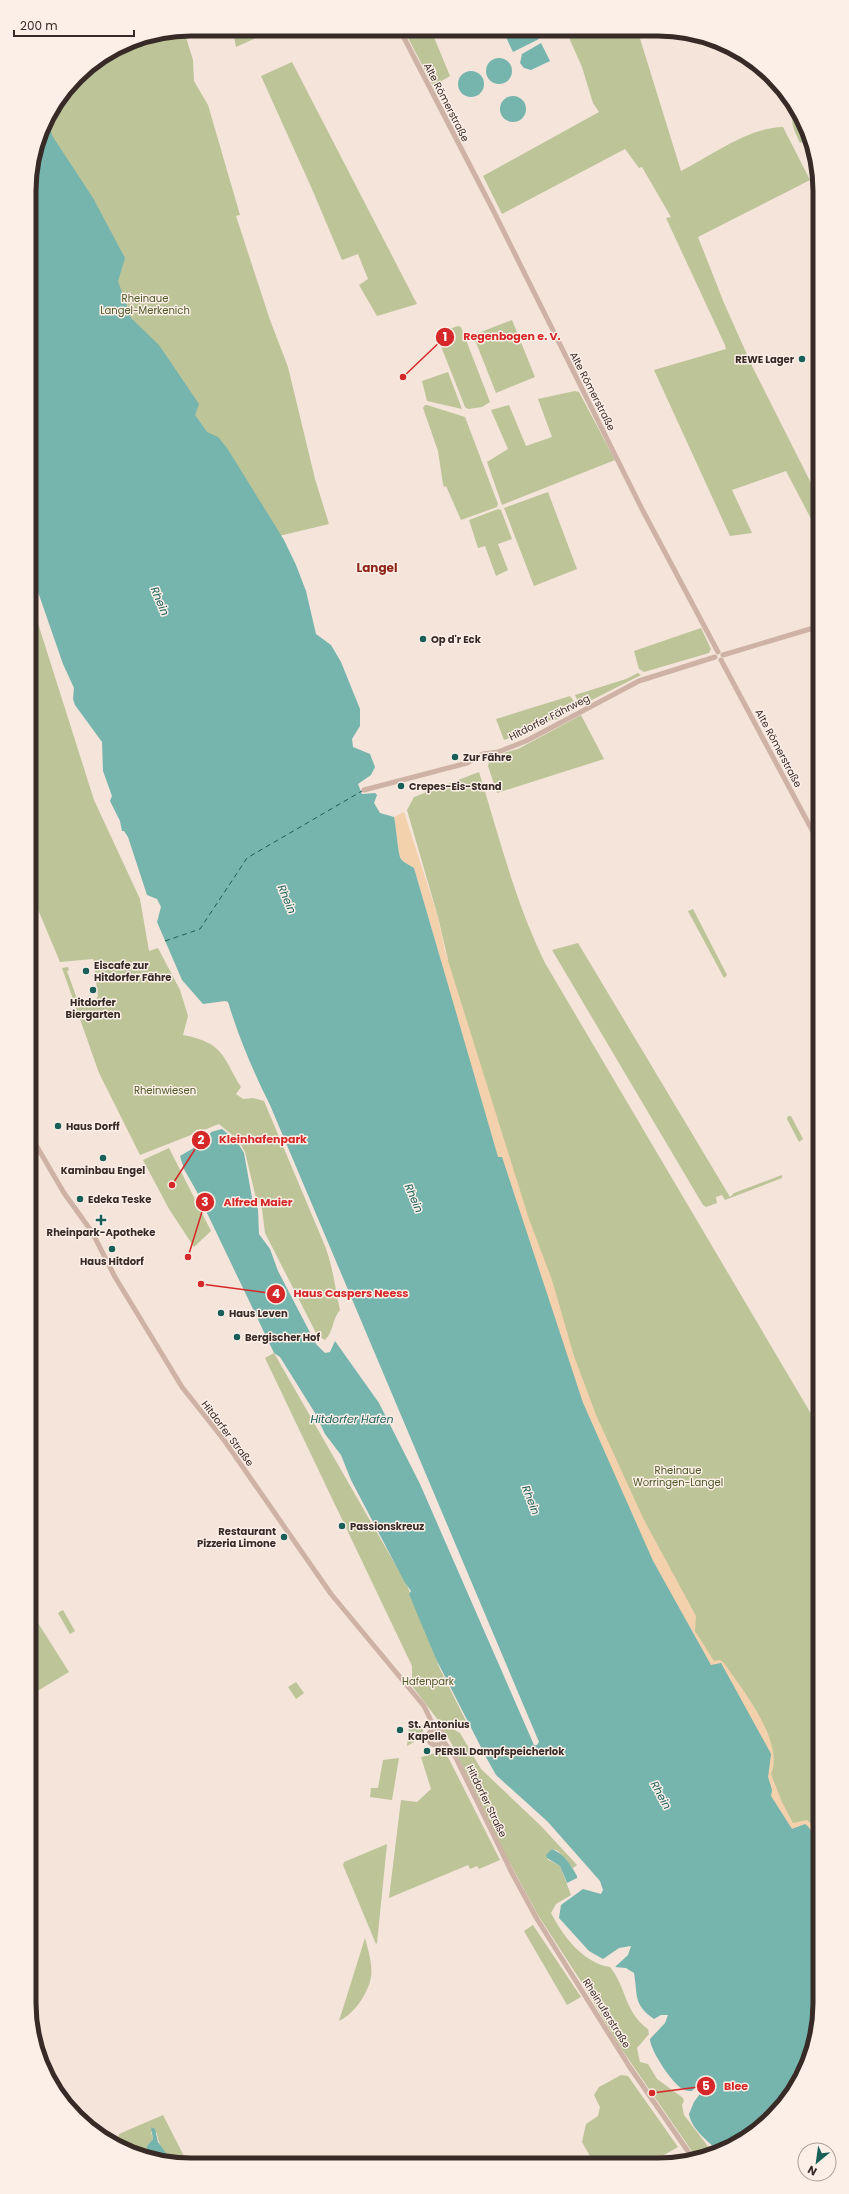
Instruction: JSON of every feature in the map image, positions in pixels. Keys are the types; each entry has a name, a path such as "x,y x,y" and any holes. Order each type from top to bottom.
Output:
{"street":[{"name":"Alte Römerstraße","path":"403,36 494,212 716,655"},
{"path":"716,655 722,657 813,628"},
{"name":"Hitdorfer Fährweg","path":"364,790 467,763 483,754 498,752 526,741 639,681 716,655"},
{"name":"Alte Römerstraße","path":"722,657 813,832"},
{"name":"Hitdorfer Straße","path":"36,1151 92,1232 115,1277 182,1387 221,1436 331,1594 424,1706 435,1729"},
{"path":"435,1729 443,1732 443,1741 435,1745 429,1741 430,1733 435,1729"},
{"name":"Hitdorfer Straße","path":"443,1741 456,1758 511,1871"},
{"name":"Rheinuferstraße","path":"511,1871 537,1919 624,2059 690,2155"}],"green space":[{"name":"Rheinaue Langel-Merkenich","path":"181,36 186,36 193,60 194,81 208,105 240,215 236,216 270,320 288,367 315,479 329,524 225,549 36,194 37,171 44,141 62,105 75,89 97,68 123,52 151,41"},
{"path":"236,36 261,36 236,47 234,37"},
{"path":"407,36 433,36 450,76 433,86"},
{"path":"568,36 639,36 681,171 743,137 756,132 783,127 810,180 698,237 724,303 753,368 813,487 813,523 786,471 732,490 752,533 730,536 654,370 726,349 725,345 666,218 671,217 642,167 639,168 625,149 502,214 483,176 599,112 593,103 582,67"},
{"path":"292,62 417,304 377,316 359,285 368,279 358,254 342,260 261,76"},
{"path":"793,117 805,141 800,143 794,130 792,121"},
{"path":"512,320 535,377 496,393 473,335"},
{"path":"458,326 461,327 490,402 482,407 468,409 465,407 437,336 438,333"},
{"path":"448,372 462,409 427,401 422,381"},
{"path":"575,391 579,392 615,460 502,505 487,462 508,449 491,410 509,405 526,446 552,437 538,399"},
{"path":"425,405 465,417 498,504 497,507 461,520 446,486 444,487 443,484 438,451 423,408"},
{"path":"548,492 577,569 534,586 504,508"},
{"path":"498,509 501,510 512,539 498,544 508,570 496,576 485,546 478,548 469,520"},
{"name":"Rheinwiesen","path":"36,617 94,800 140,899 149,951 158,948 180,990 188,1016 183,1035 207,1042 220,1052 241,1087 236,1094 243,1099 253,1098 264,1101 325,1246 332,1270 340,1310 330,1333 325,1340 317,1335 265,1233 262,1209 256,1198 245,1152 238,1140 219,1124 140,1155 99,1073 62,968 68,967 69,970 67,971 80,1007 94,1003 98,996 93,959 60,962 36,905"},
{"path":"701,628 711,649 709,653 644,672 639,669 634,651"},
{"path":"638,673 641,675 580,706 575,695 626,679"},
{"path":"570,696 578,707 555,720 554,718 543,725 504,740 496,719"},
{"path":"581,715 604,759 497,793 488,766 490,757 518,749"},
{"name":"Rheinaue Worringen-Langel","path":"479,772 516,893 534,940 545,963 813,1417 813,2013 808,2043 804,2055 312,979 448,960 438,917 407,810 414,797"},
{"path":"693,909 727,975 724,978 688,911"},
{"path":"578,943 730,1197 734,1193 782,1175 782,1178 725,1200 722,1195 716,1197 717,1203 706,1207 703,1205 552,950"},
{"path":"788,1116 791,1116 803,1139 799,1142 787,1119"},
{"path":"169,1148 211,1231 194,1247 169,1209 143,1160"},
{"name":"Hafenpark","path":"274,1353 407,1585 440,1669 466,1721 439,1721 460,1733 481,1769 541,1826 577,1865 573,1868 558,1851 552,1849 547,1859 560,1866 571,1895 556,1904 551,1913 561,1931 575,1947 591,1960 610,1967 616,1975 634,2015 648,2029 649,2034 637,2048 640,2062 648,2064 657,2079 683,2098 684,2101 682,2105 684,2115 710,2149 694,2154 618,2044 584,1986 538,1915 501,1847 454,1748 438,1720 412,1686 412,1666 265,1358"},
{"path":"63,1610 75,1631 70,1634 58,1613"},
{"path":"36,1622 38,1623 69,1672 36,1692"},
{"path":"296,1682 304,1693 296,1699 288,1687"},
{"path":"424,1725 422,1737 407,1746 409,1726"},
{"path":"443,1751 449,1759 500,1860 479,1869 477,1866 470,1869 468,1865 389,1898 401,1800 417,1802 431,1789 421,1757"},
{"path":"399,1758 392,1800 370,1797 371,1788 378,1788 383,1760"},
{"path":"387,1844 376,1944 343,1865 344,1862"},
{"path":"533,1925 581,1997 567,2005 524,1931"},
{"path":"365,1938 371,1968 371,1977 367,1990 360,2003 350,2014 339,2021"},
{"path":"621,2075 628,2076 678,2147 658,2158 591,2158 582,2142 586,2124 598,2116 600,2107 594,2095 599,2087"},
{"path":"163,2115 185,2158 165,2156 157,2133 151,2132 153,2139 147,2146 149,2152 152,2153 141,2150 118,2139 119,2134"}],"sand":[{"path":"404,812 438,917 445,951 529,1219 552,1280 574,1356 596,1415 643,1518 696,1616 695,1631 714,1661 720,1660 724,1663 760,1716 772,1747 774,1761 771,1774 782,1802 793,1823 807,1820 813,1825 813,1834 797,1827 792,1829 770,1796 772,1790 768,1777 771,1754 721,1663 711,1666 653,1561 583,1403 502,1158 498,1158 414,868 404,862 400,856 394,817"},
{"path":"813,1842 813,1860 811,1857"}],"water":[{"path":"505,36 538,36 539,39 513,52"},
{"path":"541,43 550,61 531,70 524,68 520,63 522,54"},
{"path":"499,58 509,61 512,71 509,81 499,84 489,81 486,71 489,61"},
{"path":"471,71 481,74 484,84 481,94 471,97 461,94 458,84 461,74"},
{"path":"513,96 523,99 526,109 523,119 513,122 503,119 500,109 503,99"},
{"path":"50,129 53,137 93,198 125,258 118,281 131,318 159,345 199,404 195,415 207,432 218,437 227,448 284,540 306,591 316,634 331,645 341,662 360,709 360,726 352,739 353,747 370,754 375,767 371,775 358,784 362,794 375,793 377,795 374,803 380,813 394,817 401,859 414,868 498,1157 502,1157 583,1403 653,1561 711,1665 721,1663 771,1754 768,1777 772,1790 771,1796 792,1829 805,1824 809,1827 813,1835 811,1857 813,1860 813,2013 805,2053 787,2089 774,2105 744,2132 714,2147 693,2125 689,2114 694,2102 709,2081 704,2078 692,2091 684,2090 668,2074 658,2059 650,2039 665,2023 668,2015 661,2015 654,2019 647,2014 639,2004 634,1973 626,1968 615,1967 628,1955 631,1946 619,1948 603,1959 589,1951 559,1918 561,1905 583,1889 601,1894 603,1890 600,1881 548,1822 496,1775 436,1659 409,1594 411,1591 404,1581 351,1480 341,1455 325,1434 315,1413 280,1357 274,1353 197,1192 184,1169 180,1156 207,1140 211,1132 222,1129 236,1140 244,1153 252,1198 258,1209 259,1234 270,1249 278,1271 316,1344 325,1353 330,1352 335,1341 379,1403 420,1484 534,1745 537,1745 539,1742 270,1105 247,1054 228,1002 225,1001 203,1004 182,980 157,922 161,907 157,899 147,895 128,837 124,831 122,831 120,821 110,801 112,796 103,771 102,742 75,705 73,699 74,688 63,664 36,586 36,181 41,151"},
{"path":"552,1849 567,1860 577,1878 567,1883 560,1866 547,1858 546,1855"},
{"path":"151,2127 155,2129 158,2142 166,2153 166,2156 147,2151 147,2146 153,2139"}],"ferry route":[{"path":"165,941 200,929 247,858 362,791"}],"place":[{"name":"REWE Lager","path":"802,359"},
{"name":"Regenbogen e. V.","path":"403,377"},
{"name":"Op d'r Eck","path":"423,639"},
{"name":"Zur Fähre","path":"455,757"},
{"name":"Crepes-Eis-Stand","path":"401,786"},
{"name":"Eiscafe zur Hitdorfer Fähre","path":"86,971"},
{"name":"Hitdorfer Biergarten","path":"93,990"},
{"name":"Haus Dorff","path":"58,1126"},
{"name":"Kaminbau Engel","path":"103,1158"},
{"name":"Kleinhafenpark","path":"172,1185"},
{"name":"Edeka Teske","path":"80,1199"},
{"name":"Rheinpark-Apotheke","path":"101,1220"},
{"name":"Haus Hitdorf","path":"112,1249"},
{"name":"Alfred Maier","path":"188,1257"},
{"name":"Haus Caspers Neess","path":"201,1284"},
{"name":"Haus Leven","path":"221,1313"},
{"name":"Bergischer Hof","path":"237,1337"},
{"name":"Passionskreuz","path":"342,1526"},
{"name":"Restaurant Pizzeria Limone","path":"284,1537"},
{"name":"St. Antonius Kapelle","path":"400,1730"},
{"name":"PERSIL Dampfspeicherlok","path":"427,1751"},
{"name":"Blee","path":"652,2093"}],"district":[{"name":"Langel","path":"377,568"}],"water label":[{"name":"Rhein","path":"160,601"},
{"name":"Rhein","path":"287,899"},
{"name":"Rhein","path":"414,1198"},
{"name":"Hitdorfer Hafen","path":"352,1419"},
{"name":"Rhein","path":"531,1500"},
{"name":"Rhein","path":"661,1795"}]}
